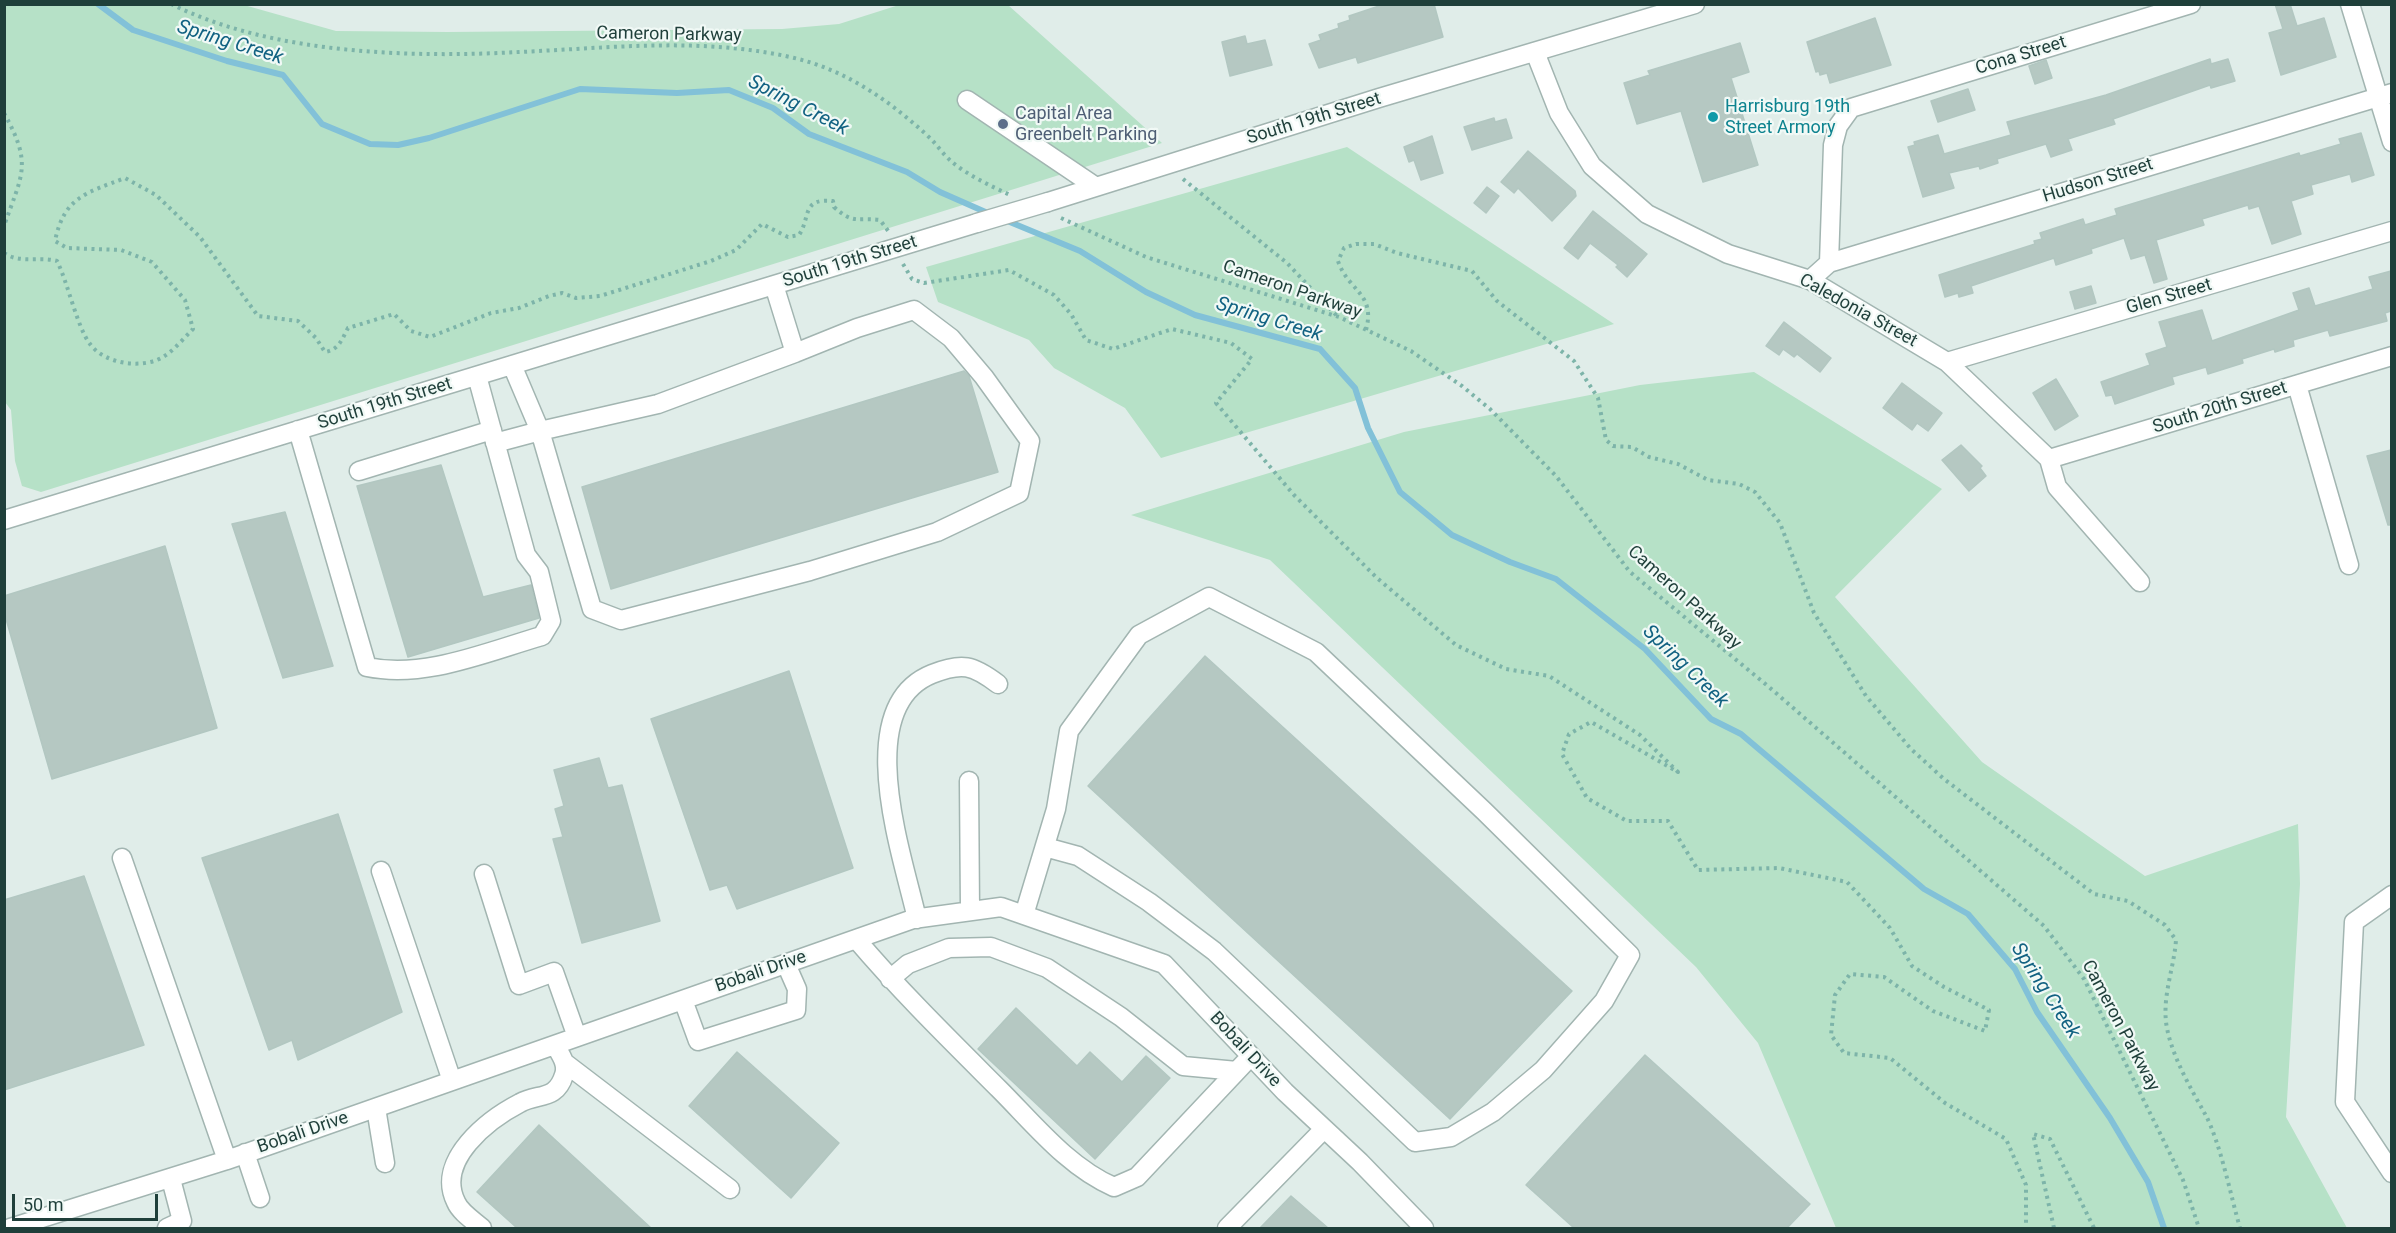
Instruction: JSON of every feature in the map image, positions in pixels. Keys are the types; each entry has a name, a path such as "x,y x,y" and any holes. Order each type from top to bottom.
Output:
{"street":[{"name":"South 19th Street","path":"4,520 977,223 1050,208 1096,187 1695,4"},
{"name":"Cona Street","path":"1829,262 1833,145 1838,126 1851,108 2191,4"},
{"path":"2350,4 2385,95 2391,142"},
{"name":"Caledonia Street","path":"1534,52 1559,113 1592,166 1647,214 1728,254 1810,280 1947,362 2049,459 2057,487 2140,582"},
{"name":"Hudson Street","path":"1810,280 1829,262 2385,95"},
{"path":"967,100 1096,187"},
{"name":"Glen Street","path":"1947,362 2391,231"},
{"path":"774,285 795,353"},
{"path":"359,471 493,436 540,431 658,404 857,328 914,310 951,338 984,377 1030,441 1019,493 937,532 810,571 621,620 592,609 540,431 512,365"},
{"name":"South 20th Street","path":"2049,459 2391,356"},
{"path":"298,430 366,667 388,671 420,670 542,636 551,621 539,572 526,555 477,376"},
{"path":"2297,385 2349,565"},
{"path":"1024,915 1056,809 1069,731 1139,635 1209,597 1316,652 1484,811 1630,955 1604,1001 1543,1070 1493,1112 1451,1137 1416,1142 1214,951 1149,902 1078,856 1045,847"},
{"path":"917,919 888,787 887,754 890,720 903,696 921,679 952,666 978,668 998,684"},
{"path":"969,781 970,911"},
{"path":"122,858 227,1160"},
{"path":"381,871 452,1081"},
{"path":"484,874 519,985 554,972 577,1037"},
{"path":"2391,895 2354,922 2345,1102 2391,1173"},
{"name":"Bobali Drive","path":"10,1228 58,1221 171,1179 917,919 1001,907 1164,964 1251,1056 1424,1228"},
{"path":"856,939 890,980 1068,1156 1090,1177 1114,1187 1137,1177 1251,1056"},
{"path":"890,980 908,964 949,948 991,947 1047,968 1121,1017 1183,1066 1237,1071"},
{"path":"683,1000 698,1041 796,1010 797,989 786,964"},
{"path":"555,1045 565,1063 730,1189"},
{"path":"482,1228 456,1203 452,1187 453,1167 466,1147 496,1117 523,1101 547,1096 565,1074 565,1063"},
{"path":"376,1108 385,1163"},
{"path":"1227,1228 1324,1128"},
{"path":"245,1153 260,1198"},
{"path":"167,1228 182,1221 171,1179"}],"path":[{"name":"Cameron Parkway","path":"171,4 198,17 264,35 331,46 381,51 493,53 694,45 747,48 793,58 828,69 866,87 930,138 951,162 1014,196"},
{"path":"4,113 18,140 24,169 4,226"},
{"path":"1166,165 1287,263 1339,317"},
{"path":"4,253 15,260 46,258 57,261 88,343 99,354 122,363 145,363 165,356 194,329 185,300 152,262 121,250 67,248 55,241 58,225 69,204 83,194 125,178 156,195 200,237 258,316 298,321 316,338 325,352 331,351 341,343 348,328 379,317 394,314 411,331 430,337 491,313 519,308 549,296 562,293 576,298 600,296 675,270 694,267 736,250 762,224 788,237 799,235 807,209 818,201 833,201 834,207 856,221 880,220 886,224 912,279 924,283 1009,270 1054,295 1071,314 1086,340 1113,349 1172,329 1231,343 1252,359 1216,403 1294,495 1377,578 1456,645 1506,669 1549,676 1640,735 1678,772 1591,722 1569,734 1562,754 1587,798 1627,821 1668,821 1698,870 1779,868 1847,882 1890,928 1912,966 1944,987 1989,1010 1985,1031 1933,1011 1884,977 1850,974 1835,995 1831,1035 1844,1053 1890,1058 1945,1103 2006,1139 2026,1185 2026,1228"},
{"name":"Cameron Parkway","path":"1050,208 1146,257 1339,317 1411,351 1462,386 1490,409 1556,476 1630,572 1778,695 2044,926 2084,979 2183,1180 2199,1228"},
{"path":"1366,330 1370,318 1367,303 1361,293 1342,275 1338,261 1344,248 1356,244 1374,244 1397,253 1472,271 1497,301 1574,361 1598,398 1606,440 1613,446 1632,447 1649,457 1678,464 1708,480 1739,484 1755,492 1780,523 1814,613 1866,696 1911,749 1944,779 2094,894 2128,901 2165,925 2176,940 2175,960 2165,995 2166,1024 2182,1074 2205,1114 2240,1228"},
{"path":"2054,1228 2033,1134 2050,1139 2094,1228"}],"green space":[{"path":"5,5 244,5 336,31 448,32 782,29 839,24 899,5 1008,5 1162,143 41,492 22,486 15,461 11,410 5,402"},
{"path":"1347,147 1614,324 1161,458 1125,408 1054,368 1029,340 938,302 926,267"},
{"path":"1754,372 1942,489 1835,597 1982,762 2145,876 2298,824 2300,884 2286,1117 2347,1228 1836,1228 1758,1043 1696,967 1270,560 1131,515 1404,432 1640,385"}],"building":[{"path":"1385,4 1434,4 1443,37 1358,63 1356,57 1319,68 1309,44 1321,40 1319,35 1339,28 1338,24 1350,20 1349,16"},
{"path":"2275,4 2290,4 2297,26 2324,18 2336,57 2281,75 2269,33 2283,29"},
{"path":"1875,18 1891,65 1830,83 1827,73 1820,75 1819,71 1816,72 1807,42"},
{"path":"1245,36 1247,44 1265,40 1272,65 1230,76 1222,42"},
{"name":"Harrisburg 19th Street Armory","path":"1740,43 1749,72 1731,78 1758,165 1703,182 1681,111 1637,124 1624,83 1650,75 1648,71"},
{"path":"2210,59 2211,64 2228,59 2235,81 2211,88 2210,85 2113,119 2115,124 2068,139 2072,150 2051,157 2046,144 1997,159 1998,163 1980,169 1979,166 1949,173 1954,188 1923,197 1908,147 1915,145 1914,142 1938,135 1944,154 2011,135 2007,122 2106,95"},
{"path":"2046,60 2052,78 2035,84 2029,66"},
{"path":"1968,89 1975,110 1938,122 1931,101"},
{"path":"1494,118 1495,122 1506,119 1512,138 1472,150 1464,127"},
{"path":"2361,133 2374,175 2352,182 2350,174 2311,185 2313,194 2291,201 2301,234 2272,244 2259,206 2249,209 2248,205 2202,219 2204,225 2156,240 2167,279 2154,283 2145,255 2131,259 2124,238 2091,249 2092,253 2056,265 2054,258 1971,286 1973,293 1959,297 1958,293 1945,297 1939,275 2035,244 2034,241 2042,239 2040,233 2083,219 2085,225 2117,215 2115,209 2299,153 2300,156 2341,144 2339,139"},
{"path":"1432,136 1443,173 1421,180 1414,160 1409,162 1404,147"},
{"path":"1528,151 1575,191 1576,196 1552,221 1518,188 1514,193 1501,182"},
{"path":"1487,187 1499,196 1486,213 1474,203"},
{"path":"1593,211 1647,254 1627,277 1616,267 1618,265 1590,243 1578,259 1564,248"},
{"path":"2391,271 2391,311 2385,313 2387,321 2330,336 2328,330 2293,340 2294,346 2275,352 2274,349 2242,359 2243,363 2208,374 2206,367 2172,377 2174,384 2115,404 2112,395 2106,396 2101,382 2150,365 2146,354 2167,347 2159,322 2202,310 2212,341 2299,310 2293,293 2309,288 2315,306 2373,289 2369,277"},
{"path":"2091,286 2096,303 2075,309 2070,292"},
{"path":"1784,322 1831,358 1820,372 1797,354 1794,357 1783,349 1779,355 1766,346"},
{"path":"964,371 969,376 998,472 611,589 582,487"},
{"path":"2056,379 2078,416 2055,430 2033,393"},
{"path":"1902,383 1942,413 1928,431 1917,423 1912,430 1883,408"},
{"path":"1961,445 1982,466 1980,468 1986,476 1969,491 1942,460"},
{"path":"2391,450 2391,525 2388,525 2367,456"},
{"path":"441,465 483,597 531,585 539,618 408,657 357,486"},
{"path":"285,512 333,666 283,678 232,524"},
{"path":"165,546 217,728 52,779 4,612 4,596"},
{"path":"1205,656 1572,991 1450,1119 1088,786"},
{"path":"789,671 853,868 737,909 727,885 710,890 651,719"},
{"path":"599,758 608,788 622,785 660,921 582,943 553,839 563,837 555,809 564,806 554,770"},
{"path":"338,814 402,1012 298,1060 292,1040 269,1050 202,858"},
{"path":"84,876 144,1045 4,1090 4,900"},
{"path":"1016,1008 1077,1066 1090,1052 1122,1082 1146,1056 1170,1078 1095,1159 978,1049"},
{"path":"737,1052 839,1143 791,1198 689,1106"},
{"path":"1645,1055 1810,1204 1787,1228 1574,1228 1526,1185"},
{"path":"539,1125 651,1228 517,1228 477,1192"},
{"path":"1291,1196 1328,1228 1260,1228"}],"waterway":[{"name":"Spring Creek","path":"98,4 133,30 227,61 283,75 322,124 370,144 398,145 429,138 580,89 677,93 729,90 773,108 809,134 907,172 940,192 990,214"},
{"name":"Spring Creek","path":"1005,220 1080,251 1146,292 1195,315 1320,349 1355,388 1368,428 1400,492 1452,535 1510,562 1556,579 1645,649 1711,719 1741,734 1924,889 1968,914 2015,969 2037,1012 2110,1118 2148,1182 2164,1228"}],"place":[{"name":"Harrisburg 19th Street Armory","path":"1713,117"},
{"name":"Capital Area Greenbelt Parking","path":"1003,124"}]}
